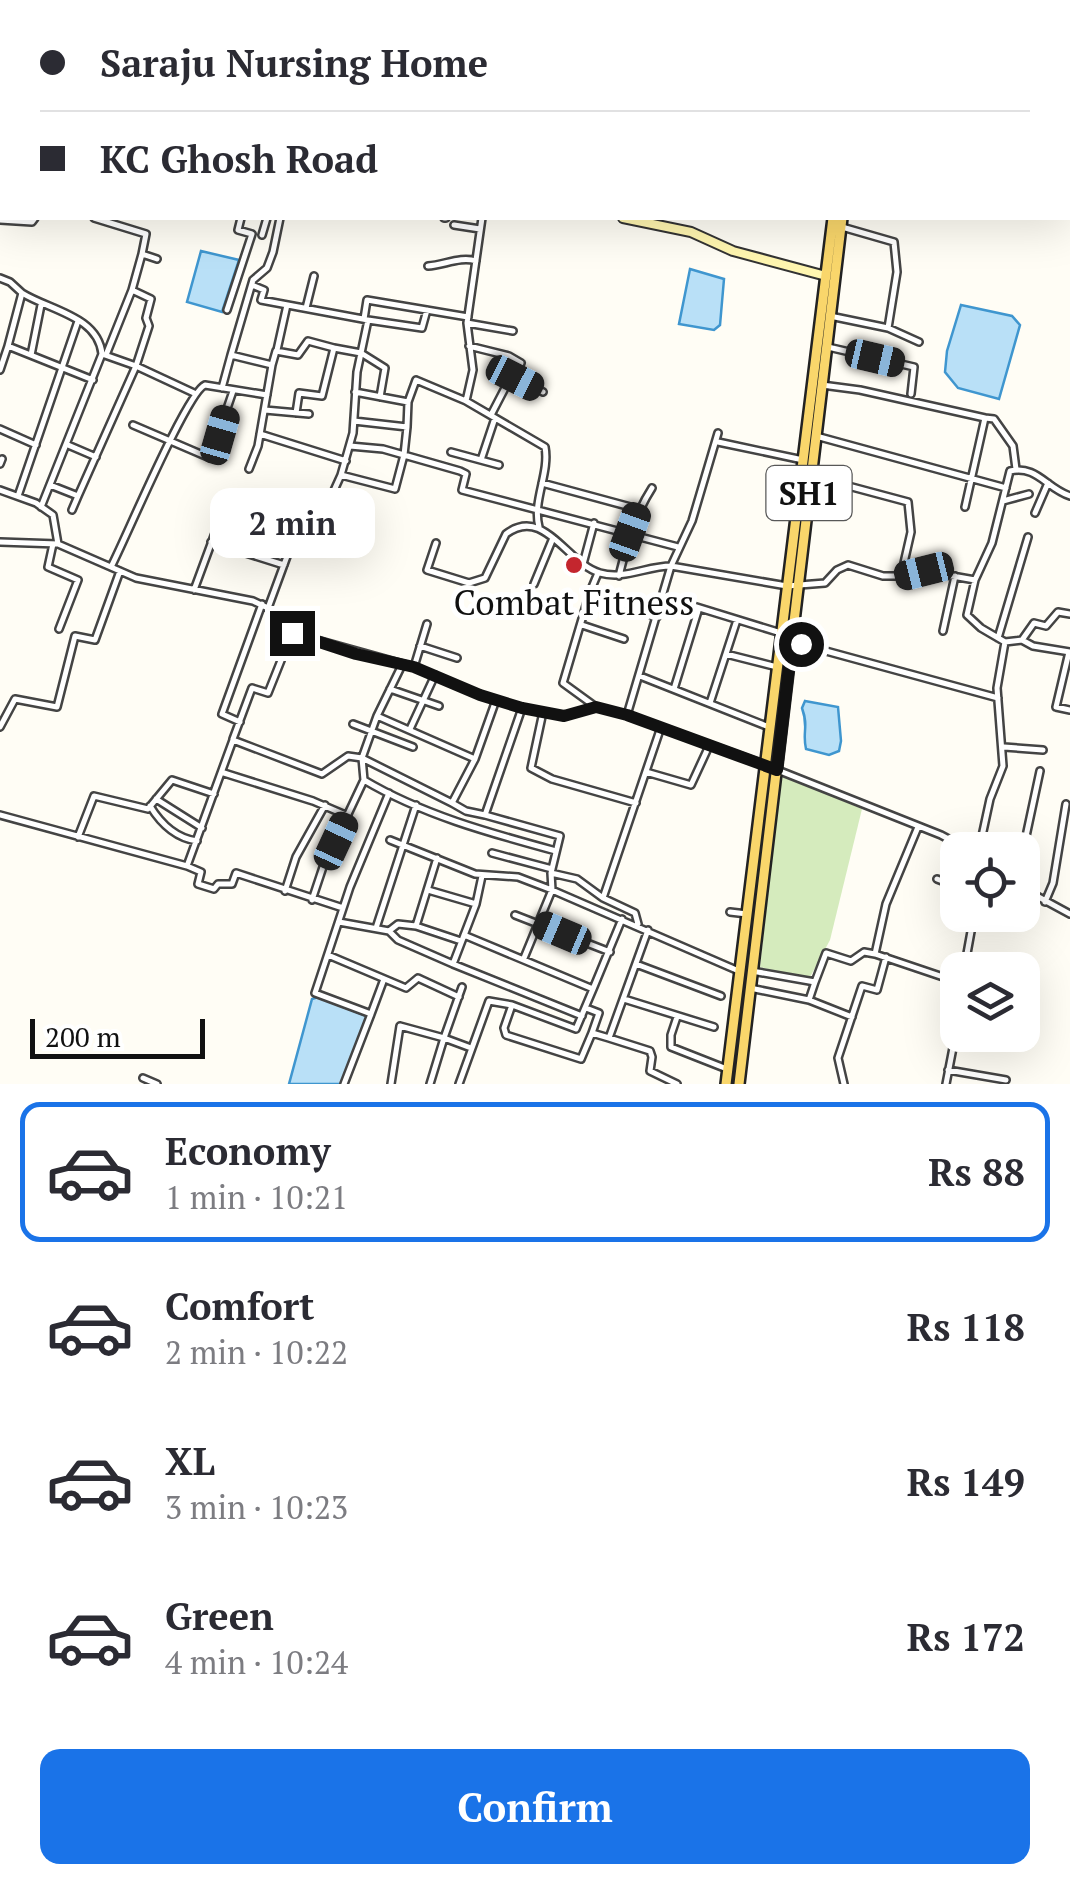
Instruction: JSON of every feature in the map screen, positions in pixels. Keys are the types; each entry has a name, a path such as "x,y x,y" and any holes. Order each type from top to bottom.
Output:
{"main road":[{"name":"SH1","path":"738,1084 749,988 745,972 747,914 781,633 811,476 833,220"},
{"name":"SH1","path":"726,1084 777,770 792,642 792,587 803,460 826,346 841,222"}],"street":[{"path":"0,220 34,220"},
{"path":"41,507 132,290 142,254 146,234 100,220"},
{"path":"227,310 252,234 238,230 240,220"},
{"path":"262,234 266,220"},
{"path":"222,388 252,284 267,268 279,220"},
{"path":"466,401 474,370 468,346 468,320 482,220"},
{"path":"633,220 691,232 733,251 826,276"},
{"path":"841,222 894,242 897,272 888,328"},
{"path":"454,225 480,229"},
{"path":"142,254 157,260"},
{"path":"428,266 460,259 476,262"},
{"path":"306,308 314,276"},
{"path":"0,278 96,334 104,355"},
{"path":"252,284 264,290 261,300 366,320 422,328 427,310"},
{"path":"72,510 136,366 149,326 146,318 151,299 132,290"},
{"path":"0,370 22,292"},
{"path":"240,722 222,714 265,606 289,552 315,534 342,475 354,422 368,300 513,331"},
{"path":"249,470 287,304"},
{"path":"31,355 41,305"},
{"path":"830,316 888,328 919,342"},
{"path":"18,496 78,322"},
{"path":"276,351 298,355 308,341 361,353 386,368 380,396"},
{"path":"8,346 93,380"},
{"path":"468,346 509,356 521,363 515,378 543,392"},
{"path":"826,346 914,367 911,394"},
{"path":"296,413 300,393 322,396 334,348"},
{"path":"104,355 194,393"},
{"path":"232,355 272,365"},
{"path":"342,475 395,489 404,454 408,402 416,380 466,401 545,447 539,526 568,555 598,573 619,576 671,566 792,587 825,583 848,565 882,576 924,571 975,580"},
{"path":"111,567 194,393 202,385 267,395"},
{"path":"817,385 850,388 994,420 1012,446 1016,470"},
{"path":"481,460 505,388"},
{"path":"133,425 210,458 233,391"},
{"path":"355,392 408,402"},
{"path":"265,410 309,414"},
{"path":"965,507 985,418"},
{"path":"354,422 407,427"},
{"path":"0,428 36,445"},
{"path":"627,715 671,566 692,522 718,433"},
{"path":"260,434 346,461"},
{"path":"815,436 1006,488"},
{"path":"716,442 803,460"},
{"path":"68,445 96,457"},
{"path":"350,446 404,454 466,474 462,490 678,547"},
{"path":"451,452 499,465"},
{"path":"1070,496 1024,468 1010,471 992,543 975,580 967,615 1002,640 1022,640 1033,646 1070,652 1056,707 1070,710"},
{"path":"811,476 908,502 910,532 901,576"},
{"path":"1034,513 1048,482"},
{"path":"542,483 638,509"},
{"path":"50,485 78,496"},
{"path":"619,576 638,509 652,488"},
{"path":"0,490 54,515 55,544 48,566 78,580 59,629"},
{"path":"1003,501 1030,494"},
{"path":"194,590 222,509 228,505 315,534"},
{"path":"583,564 594,523"},
{"path":"436,543 427,570 476,583 485,578 508,532 539,526"},
{"path":"983,832 1003,766 998,698 1002,640 1028,537"},
{"path":"534,584 554,538"},
{"path":"0,542 55,544 136,578 265,606 282,628 292,633 414,667 522,708 564,716 596,707"},
{"path":"211,542 284,565"},
{"path":"0,726 15,699 56,707 75,636 95,640 120,571"},
{"path":"598,573 563,683 596,707 765,765 940,837"},
{"path":"943,631 956,576"},
{"path":"590,592 656,617"},
{"path":"664,597 781,633"},
{"path":"674,690 698,610"},
{"path":"1022,640 1034,623 1046,626 1058,612 1070,614"},
{"path":"710,704 737,620"},
{"path":"414,667 426,624"},
{"path":"582,626 624,638"},
{"path":"187,866 252,688 268,693 292,633"},
{"path":"792,642 998,698"},
{"path":"420,646 457,658"},
{"path":"726,654 777,667"},
{"path":"312,900 322,867 364,780 362,758 402,664"},
{"path":"410,729 435,674"},
{"path":"640,676 770,727"},
{"path":"390,690 439,706"},
{"path":"452,803 475,759 496,700"},
{"path":"485,815 522,708"},
{"path":"544,712 531,768 636,804"},
{"path":"377,716 475,759"},
{"path":"352,724 413,747"},
{"path":"603,898 661,727"},
{"path":"233,740 322,774 348,756 362,758 466,810 560,836 551,871 552,890 524,958"},
{"path":"646,772 690,785 709,746"},
{"path":"1004,747 1043,750"},
{"path":"1027,832 1040,770"},
{"path":"222,772 348,816"},
{"path":"78,836 94,796 148,810 172,780 215,794"},
{"path":"364,780 464,826 556,851"},
{"path":"371,1014 316,993 343,908 389,793"},
{"path":"156,799 202,828"},
{"path":"1045,902 1054,883 1066,804"},
{"path":"284,891 296,857 325,805"},
{"path":"150,806 164,826 187,840 197,841"},
{"path":"376,928 416,806"},
{"path":"0,815 187,866 201,872 198,884 206,889 232,884 236,873 343,908"},
{"path":"876,954 886,904 918,827"},
{"path":"390,840 482,876 518,877 745,972 815,982"},
{"path":"492,853 577,879 603,898 635,913 638,925"},
{"path":"416,926 437,858"},
{"path":"453,964 476,904 482,876"},
{"path":"428,890 476,904"},
{"path":"1040,899 1070,914"},
{"path":"730,912 747,914"},
{"path":"515,915 610,952"},
{"path":"459,1084 488,1001 512,1005 576,1030 622,919"},
{"path":"338,922 389,931 401,924 462,938 524,958 594,989"},
{"path":"609,1038 648,930"},
{"path":"389,931 393,938 582,1016"},
{"path":"809,1000 826,954 851,961 864,952 876,954 940,976"},
{"path":"328,955 406,988 418,978 459,997"},
{"path":"844,1084 838,1058 862,986 878,990 886,957"},
{"path":"636,964 721,996"},
{"path":"344,1084 384,978"},
{"path":"430,1084 462,987"},
{"path":"749,988 809,1000 852,1017"},
{"path":"624,999 714,1027"},
{"path":"512,1005 504,1034 579,1060 599,1013 586,1008"},
{"path":"678,1016 671,1047 728,1069"},
{"path":"391,1084 400,1026 470,1048"},
{"path":"592,1033 650,1051 650,1072 677,1084"},
{"path":"946,1084 952,1052"},
{"path":"948,1070 1006,1080"},
{"path":"143,1078 157,1084"}],"green space":[{"path":"781,775 862,809 830,940 809,979 760,967"}],"water":[{"path":"201,251 239,260 222,312 187,302"},
{"path":"690,269 724,279 720,325 714,330 679,324"},
{"path":"961,305 1012,316 1020,325 999,399 958,388 945,372"},
{"path":"805,701 838,707 839,751 829,755 806,749 802,708"},
{"path":"318,997 369,1017 363,1037 341,1084 289,1084 312,999"}],"place":[{"name":"Combat Fitness","path":"574,565"}],"route":[{"path":"292,633 356,654 414,667 522,708 564,716 596,707 627,715 777,770 792,642 801,644"}]}
